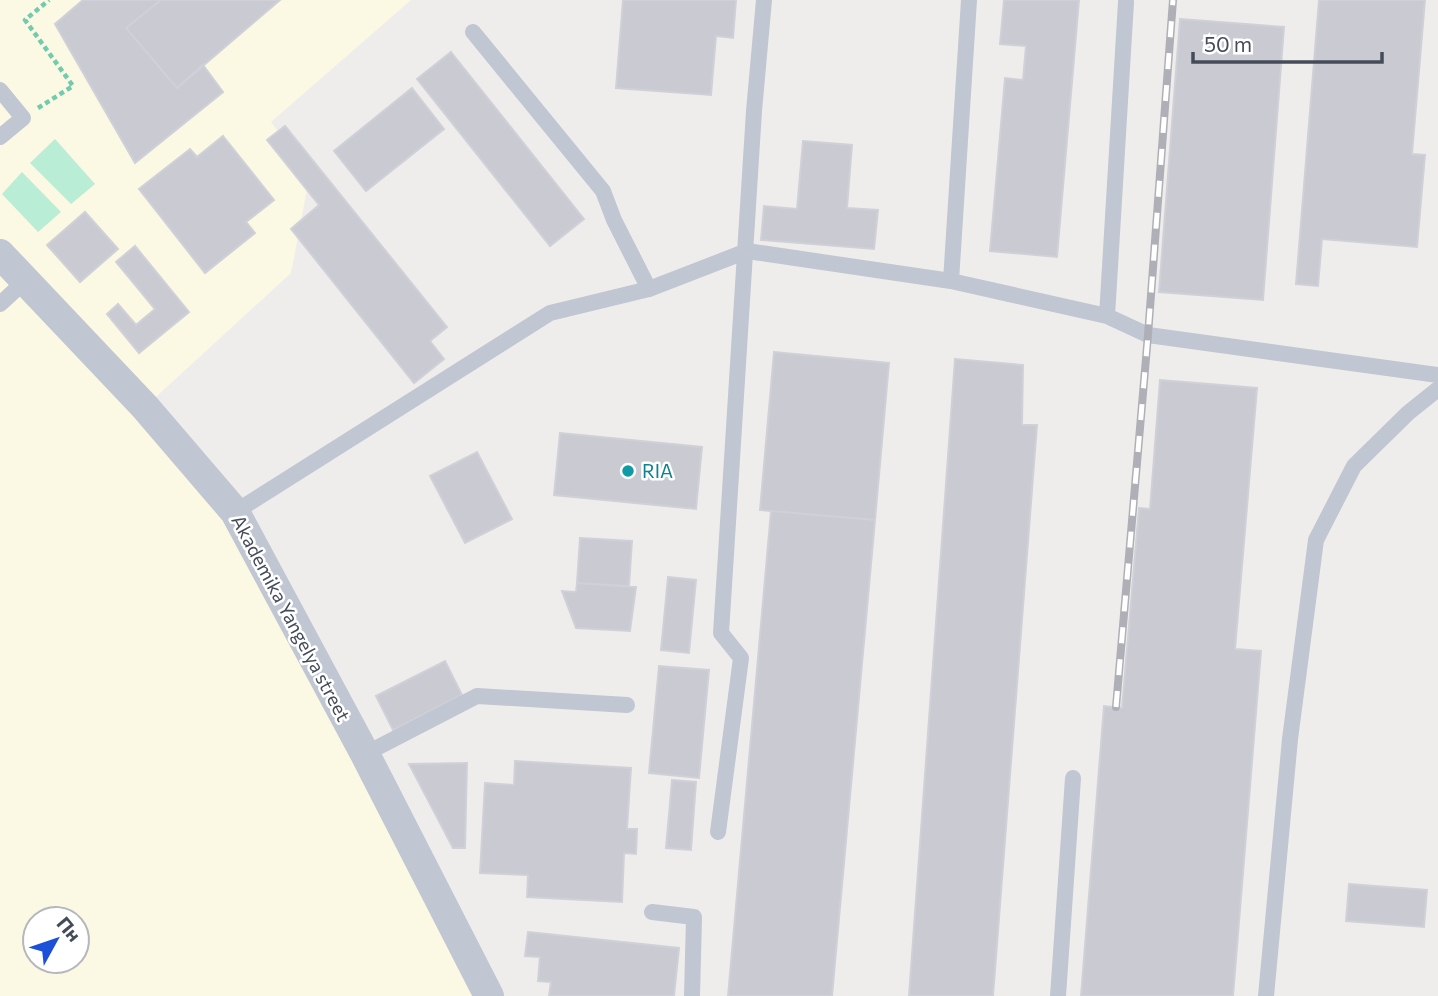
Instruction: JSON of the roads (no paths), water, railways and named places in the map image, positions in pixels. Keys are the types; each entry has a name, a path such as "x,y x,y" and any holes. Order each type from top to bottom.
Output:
{"street":[{"name":"Akademika Yangelya street","path":"0,254 145,407 235,512 365,754 488,996"}],"lane":[{"path":"718,832 741,658 721,633 754,111 764,0"},
{"path":"951,281 969,0"},
{"path":"1107,316 1126,2"},
{"path":"473,32 603,191 649,289"},
{"path":"0,90 23,118 0,137"},
{"path":"235,512 550,313 649,289 747,251 951,281 1107,316 1148,335 1438,375"},
{"path":"0,304 25,281"},
{"path":"1266,996 1290,739 1316,540 1354,466 1438,389"},
{"path":"365,754 477,696 626,705"},
{"path":"1058,996 1073,778"},
{"path":"652,912 694,917 692,996"}],"railway":[{"path":"1116,707 1173,0"}],"place":[{"name":"RIA","path":"628,471"}]}
